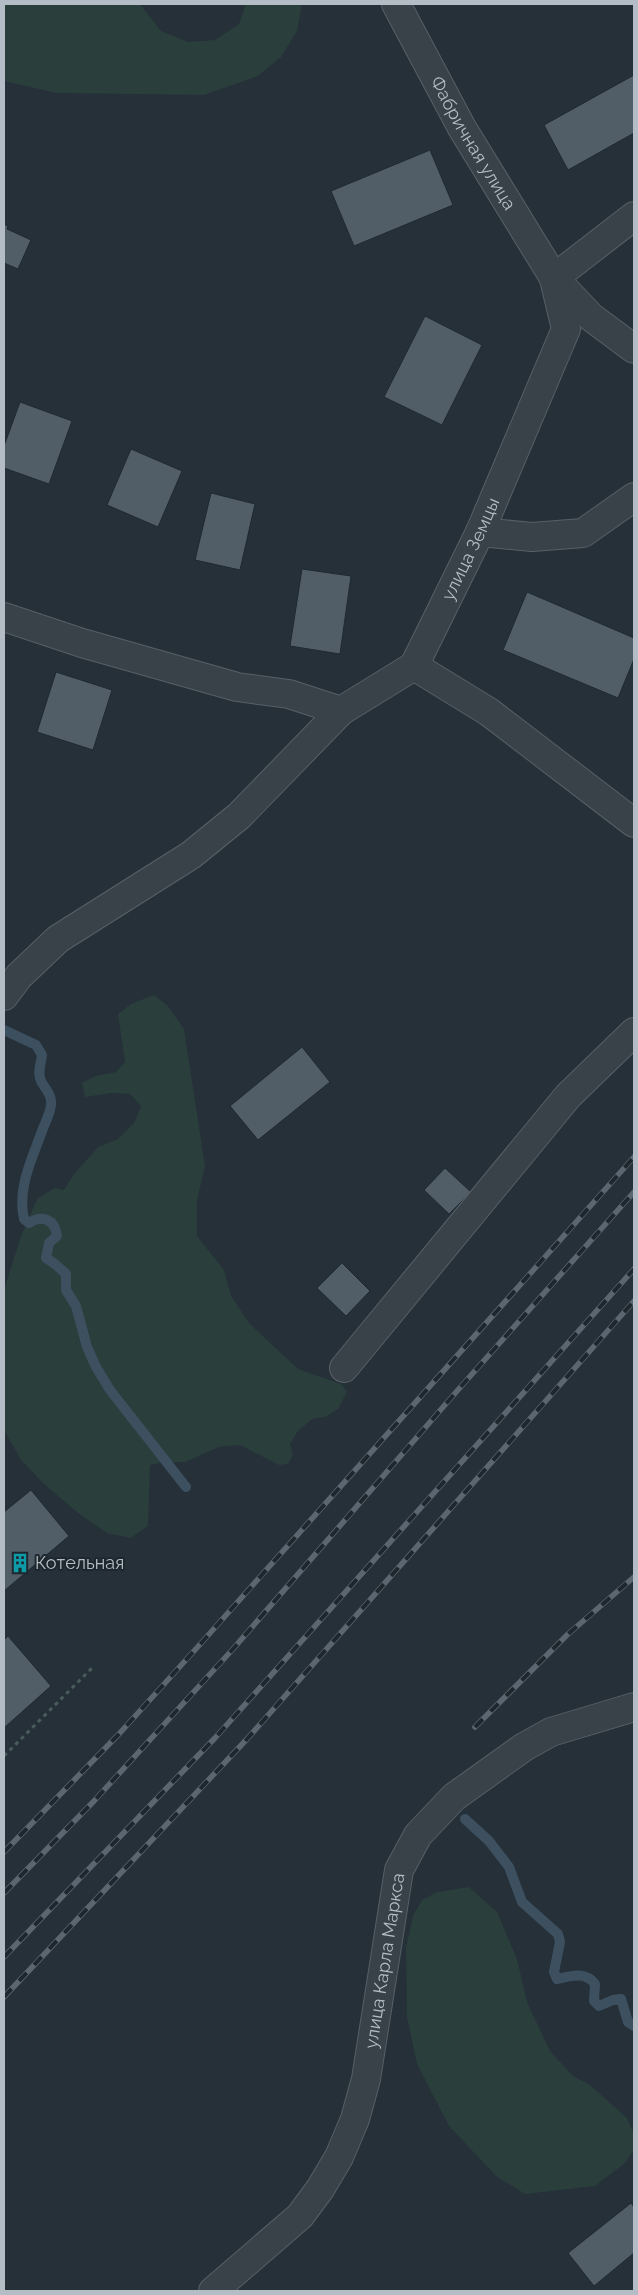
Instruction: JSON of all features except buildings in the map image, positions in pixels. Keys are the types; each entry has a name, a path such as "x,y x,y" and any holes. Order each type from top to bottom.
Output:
{"street":[{"name":"Фабричная улица","path":"396,4 462,128 554,278"},
{"path":"634,216 554,278 591,317 634,349"},
{"name":"улица Земцы","path":"414,666 480,532 566,329 554,278"},
{"path":"480,532 532,536 583,533 634,497"},
{"path":"4,617 82,643 237,687 288,694 341,711"},
{"path":"4,996 19,976 58,939 191,855 239,816 341,711 414,666 489,712 634,823"},
{"path":"344,1368 568,1096 634,1032"},
{"name":"улица Карла Маркса","path":"213,2291 300,2216 340,2158 355,2119 366,2079 399,1870 418,1835 454,1797 524,1747 550,1732 634,1707"}],"path":[{"path":"4,1756 94,1666"}],"green space":[{"path":"4,4 140,4 161,31 188,42 215,40 239,24 246,4 302,4 297,31 281,57 258,76 204,95 56,93 4,81"},
{"path":"154,995 168,1006 184,1029 205,1166 197,1201 197,1236 224,1270 231,1296 249,1323 298,1369 341,1384 347,1392 338,1409 325,1417 312,1419 298,1431 290,1444 293,1455 288,1464 279,1465 240,1445 219,1447 185,1462 166,1462 150,1465 148,1526 131,1538 107,1533 78,1513 44,1484 21,1460 4,1430 4,1290 21,1236 38,1198 55,1188 64,1190 74,1174 98,1147 118,1139 134,1123 141,1106 130,1094 112,1093 85,1097 82,1083 95,1076 116,1072 125,1062 118,1014 131,1004"},
{"path":"469,1887 497,1912 517,1959 527,2002 550,2051 573,2076 590,2085 627,2118 634,2134 634,2150 625,2163 595,2186 525,2194 496,2176 449,2126 417,2064 407,2017 406,1948 413,1916 422,1900 437,1892"}],"waterway":[{"path":"4,1030 36,1045 42,1055 39,1071 40,1078 51,1101 50,1112 30,1163 24,1185 22,1196 24,1219 29,1223 39,1219 48,1220 54,1226 57,1236 49,1243 46,1258 66,1274 66,1290 76,1306 87,1347 96,1367 110,1390 186,1487"},
{"path":"465,1819 489,1841 509,1867 522,1902 558,1934 560,1942 554,1972 557,1979 578,1976 587,1977 595,1984 594,2001 599,2006 621,1999 628,2022 634,2026"}],"railway":[{"path":"4,1852 119,1734 634,1157"},
{"path":"4,1893 94,1801 233,1649 457,1391 634,1192"},
{"path":"4,1957 215,1738 634,1269"},
{"path":"4,1997 247,1739 634,1301"},
{"path":"475,1727 567,1635 634,1577"}],"place":[{"name":"Котельная","path":"20,1563"}]}
